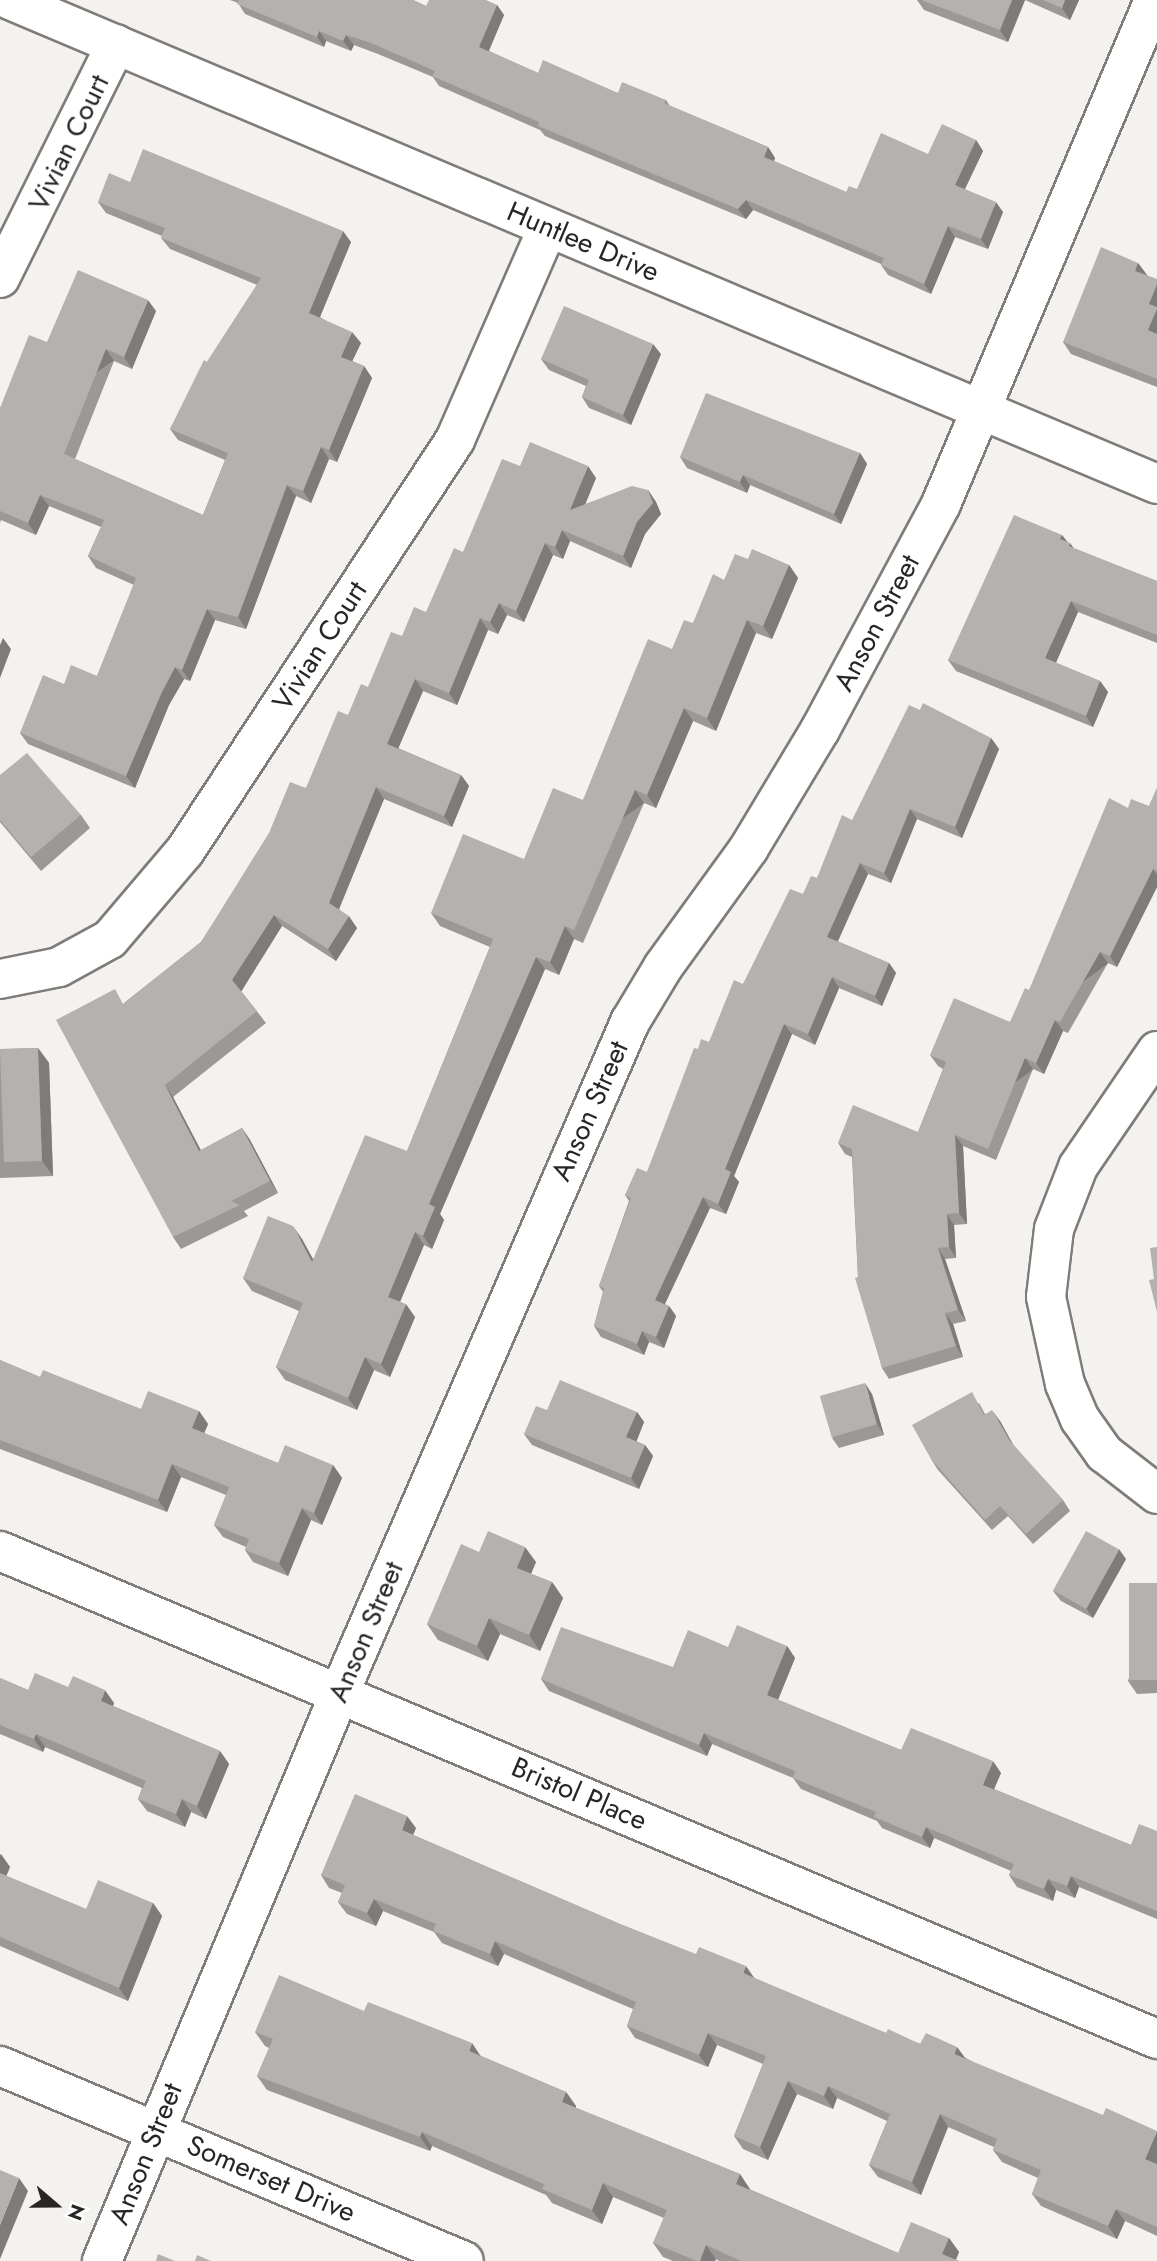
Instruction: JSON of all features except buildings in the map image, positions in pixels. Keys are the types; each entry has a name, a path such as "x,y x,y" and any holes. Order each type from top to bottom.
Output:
{"street":[{"name":"Huntlee Drive","path":"10,0 1157,484"},
{"name":"Anson Street","path":"102,2261 340,1693 630,1022 663,967 749,848 820,730 941,504 1154,0"},
{"name":"Vivian Court","path":"0,278 116,44"},
{"name":"Vivian Court","path":"0,979 59,967 110,939 185,850 455,440 548,227"},
{"path":"1157,1051 1078,1167 1054,1229 1046,1297 1065,1384 1080,1419 1104,1453 1157,1494"},
{"name":"Bristol Place","path":"0,1551 1157,2039"},
{"name":"Somerset Drive","path":"0,2066 464,2261"}]}
